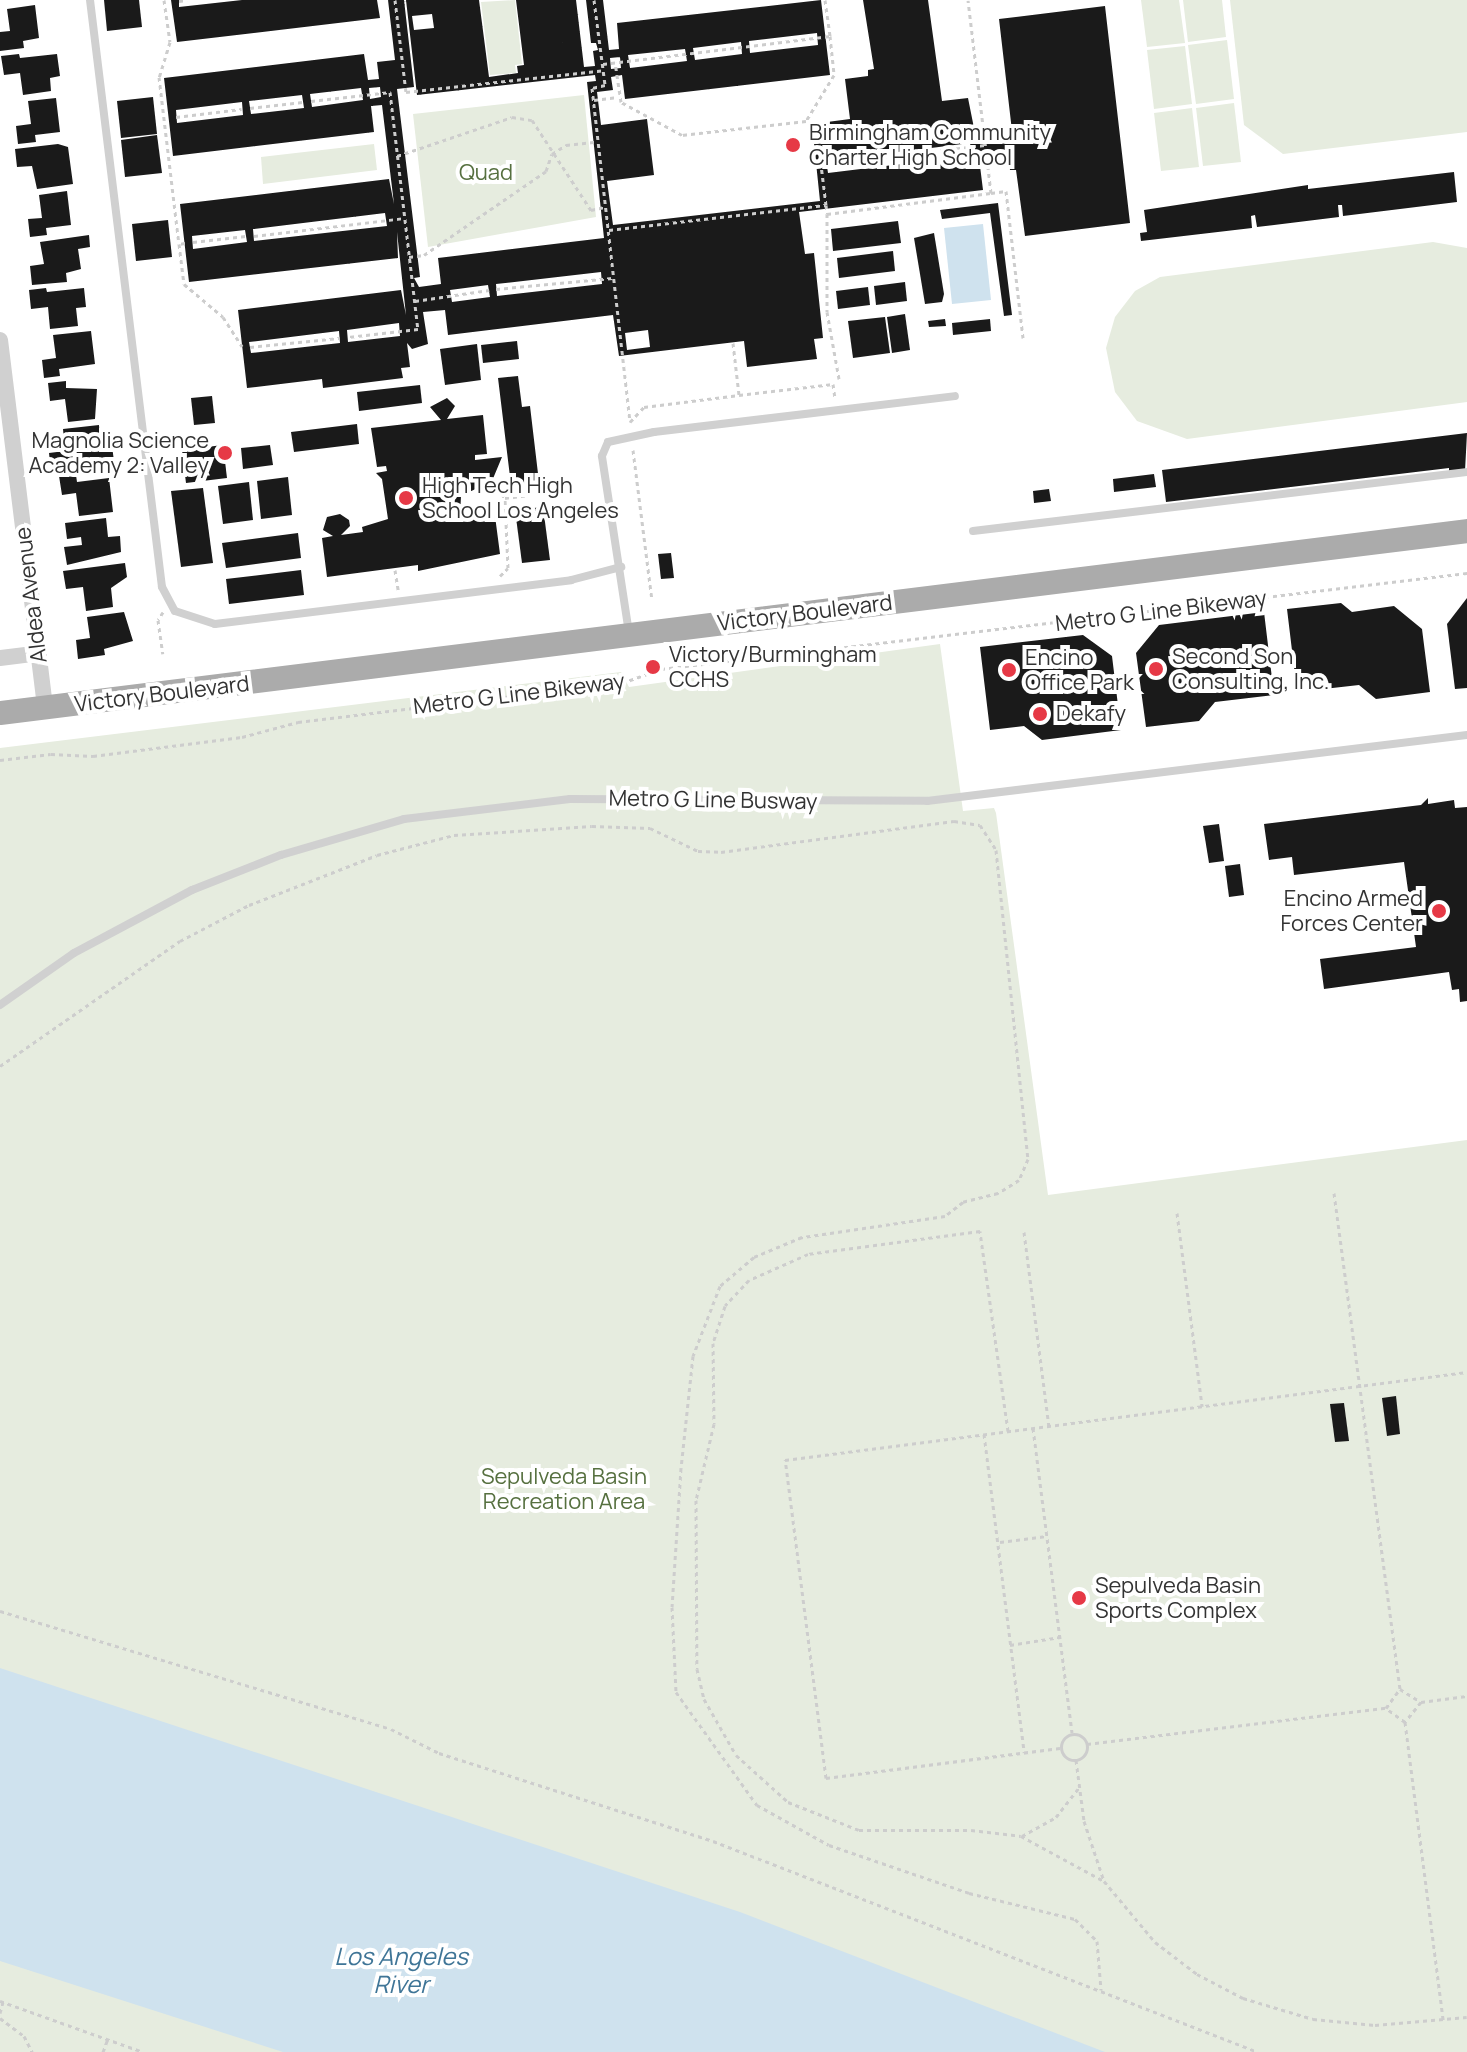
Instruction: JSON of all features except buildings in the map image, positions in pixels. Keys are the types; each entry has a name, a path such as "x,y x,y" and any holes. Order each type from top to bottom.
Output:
{"main road":[{"name":"Victory Boulevard","path":"0,713 1467,531"}],"street":[{"name":"Aldea Avenue","path":"0,340 45,708"},
{"path":"0,658 38,653"}],"lane":[{"path":"90,0 168,603 189,619 215,624 571,580 621,567"},
{"path":"629,634 602,456 608,442 955,396"},
{"path":"973,531 1467,472"},
{"name":"Metro G Line Busway","path":"0,1005 74,953 192,890 281,855 404,819 570,799 927,801 1467,735"}],"path":[{"path":"179,1 187,0"},
{"path":"395,0 406,92 604,70"},
{"path":"594,0 605,85 592,88 630,422 644,407 833,384 837,410"},
{"path":"615,62 621,102 682,135 806,121 834,75 825,0"},
{"path":"968,0 991,193"},
{"path":"171,2 164,2 170,42 159,77 182,244 184,284 223,317 242,346"},
{"path":"603,64 830,36"},
{"path":"311,101 390,92 418,329 348,337"},
{"path":"594,100 620,97"},
{"path":"250,108 303,102"},
{"path":"176,117 242,109"},
{"path":"397,156 512,117 532,120 591,210 605,207"},
{"path":"409,257 424,255 546,171 552,154 566,145 598,142"},
{"path":"839,379 827,312 827,214 821,165 985,145"},
{"path":"827,214 1006,191 1023,338"},
{"path":"608,230 826,205"},
{"path":"254,236 404,218"},
{"path":"193,242 246,236"},
{"path":"496,289 614,278"},
{"path":"415,301 489,290"},
{"path":"250,347 340,338"},
{"path":"733,343 739,395"},
{"path":"633,450 652,600"},
{"path":"492,481 505,498 508,568 498,578"},
{"path":"505,498 560,491"},
{"path":"395,570 398,590"},
{"name":"Metro G Line Bikeway","path":"0,760 93,756 197,743 298,722 622,683 661,669 1467,573"},
{"path":"163,654 158,620 168,603"},
{"path":"0,1066 180,941 249,905 377,855 454,835 592,826 650,828 698,851 721,852 954,821 980,825 996,850 1028,1159 1019,1180 998,1193 963,1202 945,1216 802,1237 754,1257 720,1286 693,1356 672,1607 676,1692 757,1805 829,1845 969,1893 1075,1919 1097,1941 1101,1990"},
{"path":"1334,1193 1400,1689 1386,1708"},
{"path":"1177,1213 1202,1406"},
{"path":"1008,1431 980,1231 808,1254 749,1280 725,1306 713,1343 714,1424 696,1500 700,1560 693,1634 704,1699 719,1730 761,1783 788,1802 859,1830 971,1830 1021,1836 1104,1881 1155,1942 1197,1974 1243,1998 1280,2012 1342,2022 1467,2017"},
{"path":"1024,1232 1049,1426"},
{"path":"1033,1428 1072,1733 1060,1748 826,1778 785,1460 984,1434 1467,1372"},
{"path":"984,1434 1024,1753"},
{"path":"998,1543 1047,1536"},
{"path":"0,1611 391,1729 439,1753 728,1846 1258,2052"},
{"path":"1010,1645 1060,1637"},
{"path":"1400,1689 1421,1702 1467,1696"},
{"path":"1421,1702 1405,1722 1443,2020"},
{"path":"1072,1733 1087,1744 1386,1708 1405,1722"},
{"path":"1087,1744 1076,1760 1079,1788 1104,1881"},
{"path":"1060,1748 1076,1760"},
{"path":"1021,1836 1056,1817 1079,1788"},
{"path":"32,2052 24,2036 0,2016 2,2002 143,2052"},
{"path":"103,2052 108,2038"}],"green space":[{"path":"515,0 522,64 515,65 516,73 490,75 481,2"},
{"path":"1141,0 1179,0 1185,43 1147,47"},
{"path":"1183,0 1222,0 1226,37 1188,42"},
{"path":"1230,0 1467,0 1467,132 1283,154 1244,125"},
{"path":"1227,40 1234,99 1196,104 1188,45"},
{"path":"1185,46 1192,104 1154,109 1147,50"},
{"name":"Quad","path":"584,95 596,217 428,247 413,114"},
{"path":"1234,103 1241,162 1203,166 1196,108"},
{"path":"1192,108 1199,167 1161,171 1154,113"},
{"path":"374,144 377,170 263,184 261,157"},
{"path":"1433,242 1467,248 1467,402 1187,439 1137,421 1115,392 1106,348 1115,317 1135,291 1160,277"},
{"name":"Sepulveda Basin Recreation Area","path":"940,644 963,811 994,808 996,813 1048,1195 1467,1140 1467,2052 0,2052 0,748 621,672 629,687"}],"water":[{"path":"983,224 991,300 952,304 944,228"},
{"name":"Los Angeles River","path":"0,1668 740,1912 1105,2052 283,2052 0,1961"}],"place":[{"name":"Birmingham Community Charter High School","path":"793,145"},
{"name":"Magnolia Science Academy 2: Valley","path":"225,453"},
{"name":"High Tech High School Los Angeles","path":"406,498"},
{"name":"Victory/Burmingham CCHS","path":"653,667"},
{"name":"Second Son Consulting, Inc.","path":"1156,669"},
{"name":"Encino Office Park","path":"1009,670"},
{"name":"Dekafy","path":"1040,714"},
{"name":"Encino Armed Forces Center","path":"1439,911"},
{"name":"Sepulveda Basin Sports Complex","path":"1079,1598"}]}
